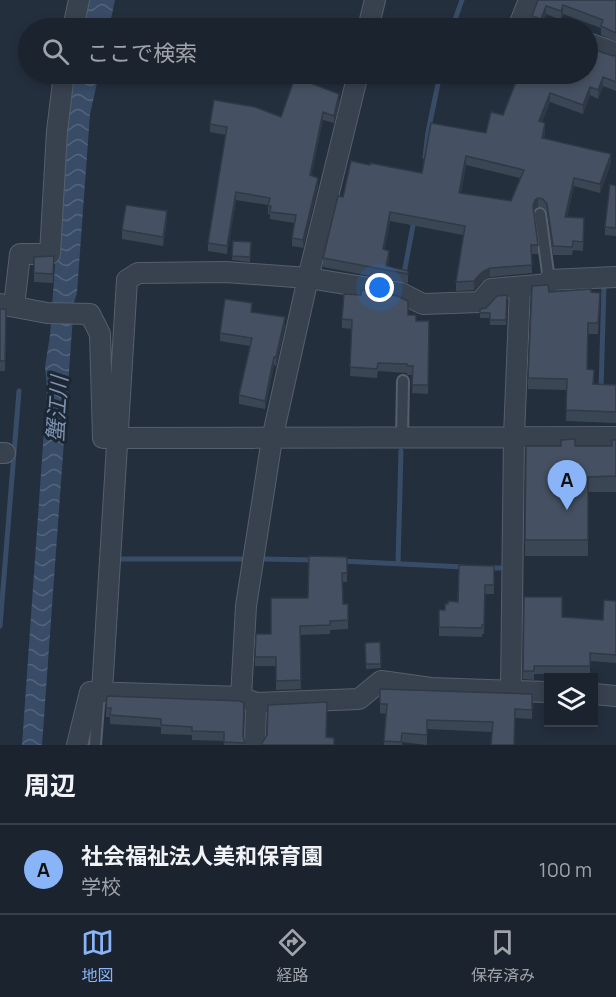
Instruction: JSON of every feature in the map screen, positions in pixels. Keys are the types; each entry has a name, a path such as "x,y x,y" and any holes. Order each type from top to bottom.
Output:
{"street":[{"path":"75,18 79,0"},
{"path":"370,18 375,0"},
{"path":"522,18 529,0"},
{"path":"598,47 616,53"},
{"path":"63,84 57,131 50,254 20,254 7,305 47,313 90,314 100,334 103,438 616,437"},
{"path":"255,745 248,700 246,606 272,439 308,278 356,84"},
{"path":"100,692 127,280 138,273 226,272 308,278 400,293 423,304 480,302 491,289 549,284 549,280 616,277"},
{"path":"511,691 514,436 520,287"},
{"path":"77,745 90,692 248,700 359,699 381,681 431,688 544,692"},
{"path":"598,694 616,696"}],"lane":[{"path":"540,214 549,280"},
{"path":"402,438 403,381"},
{"path":"95,745 100,692"}],"water":[{"path":"89,0 115,0 111,18 85,18"},
{"name":"蟹江川","path":"72,84 97,84 90,114 77,293 74,302 42,745 22,745 47,387 45,367 50,335 65,129"}],"building":[{"path":"538,0 616,0 616,33 601,26 603,20 563,5 561,11 546,6 541,18 532,16"},
{"path":"598,51 616,55 616,82 603,77 598,90 590,87 583,105 550,93 539,121 545,123 542,138 611,154 600,184 574,178 565,217 584,218 583,242 573,241 572,247 553,246 547,204 543,199 538,198 533,206 538,245 531,245 532,265 490,268 482,272 474,281 456,282 465,226 390,212 383,249 389,251 386,266 408,271 408,274 323,258 338,196 343,197 351,161 422,173 431,123 486,133 491,112 503,115 515,84 598,84","holes":["466,156 524,170 511,201 459,193"]},
{"path":"293,84 313,84 339,94 334,116 323,112 310,175 318,178 303,240 292,238 296,215 270,212 271,206 268,206 270,198 236,192 227,246 208,243 227,127 210,124 214,100 255,107 281,117"},
{"path":"610,184 616,186 616,228 605,227"},
{"path":"126,205 167,211 163,237 122,230"},
{"path":"233,241 251,242 250,257 232,256"},
{"path":"54,256 53,274 34,273 34,257"},
{"path":"548,285 549,292 591,289 591,292 600,293 598,323 588,323 587,369 594,370 593,384 616,385 616,412 566,410 567,379 528,378 532,286"},
{"path":"361,290 397,296 408,301 408,315 416,315 416,321 429,321 428,385 412,385 413,366 407,366 407,364 378,363 377,369 350,367 352,320 342,319 344,294 361,295"},
{"path":"507,295 506,320 490,320 490,313 480,313 480,309 486,308 497,296"},
{"path":"225,299 252,303 251,312 285,317 265,401 239,395 252,338 220,333"},
{"path":"0,309 6,309 5,361 0,361"},
{"path":"575,439 575,446 612,446 612,440 616,440 616,476 588,477 588,540 525,540 526,446 561,446 561,440"},
{"path":"309,556 347,557 347,573 342,573 343,604 348,604 348,620 330,621 330,625 300,626 301,680 276,681 276,657 255,657 256,634 271,634 271,598 308,598"},
{"path":"459,565 494,566 494,585 485,585 482,628 439,627 439,610 445,610 445,604 448,604 448,601 458,602"},
{"path":"524,597 562,597 562,617 603,620 604,600 616,601 616,655 590,653 590,666 534,666 534,671 523,671"},
{"path":"380,642 381,664 366,664 365,643"},
{"path":"380,689 532,694 532,710 515,709 514,745 491,745 493,722 427,720 427,735 402,733 401,742 384,741 387,704 380,704"},
{"path":"107,696 240,701 244,703 243,736 245,743 224,742 224,732 192,731 192,727 161,725 161,719 110,715 111,708 106,708"},
{"path":"327,702 326,737 334,738 334,745 261,745 267,735 268,705"}],"waterway":[{"path":"456,18 462,0"},
{"path":"425,157 438,84"},
{"path":"395,283 402,284 414,220"},
{"path":"601,389 604,286"},
{"path":"0,626 19,391"},
{"path":"398,564 401,451"},
{"path":"118,559 246,559"},
{"path":"262,559 314,560"},
{"path":"341,561 464,567"},
{"path":"488,568 501,568"},
{"path":"89,745 90,727"}],"place":[{"name":"社会福祉法人美和保育園","path":"567,510"}]}
